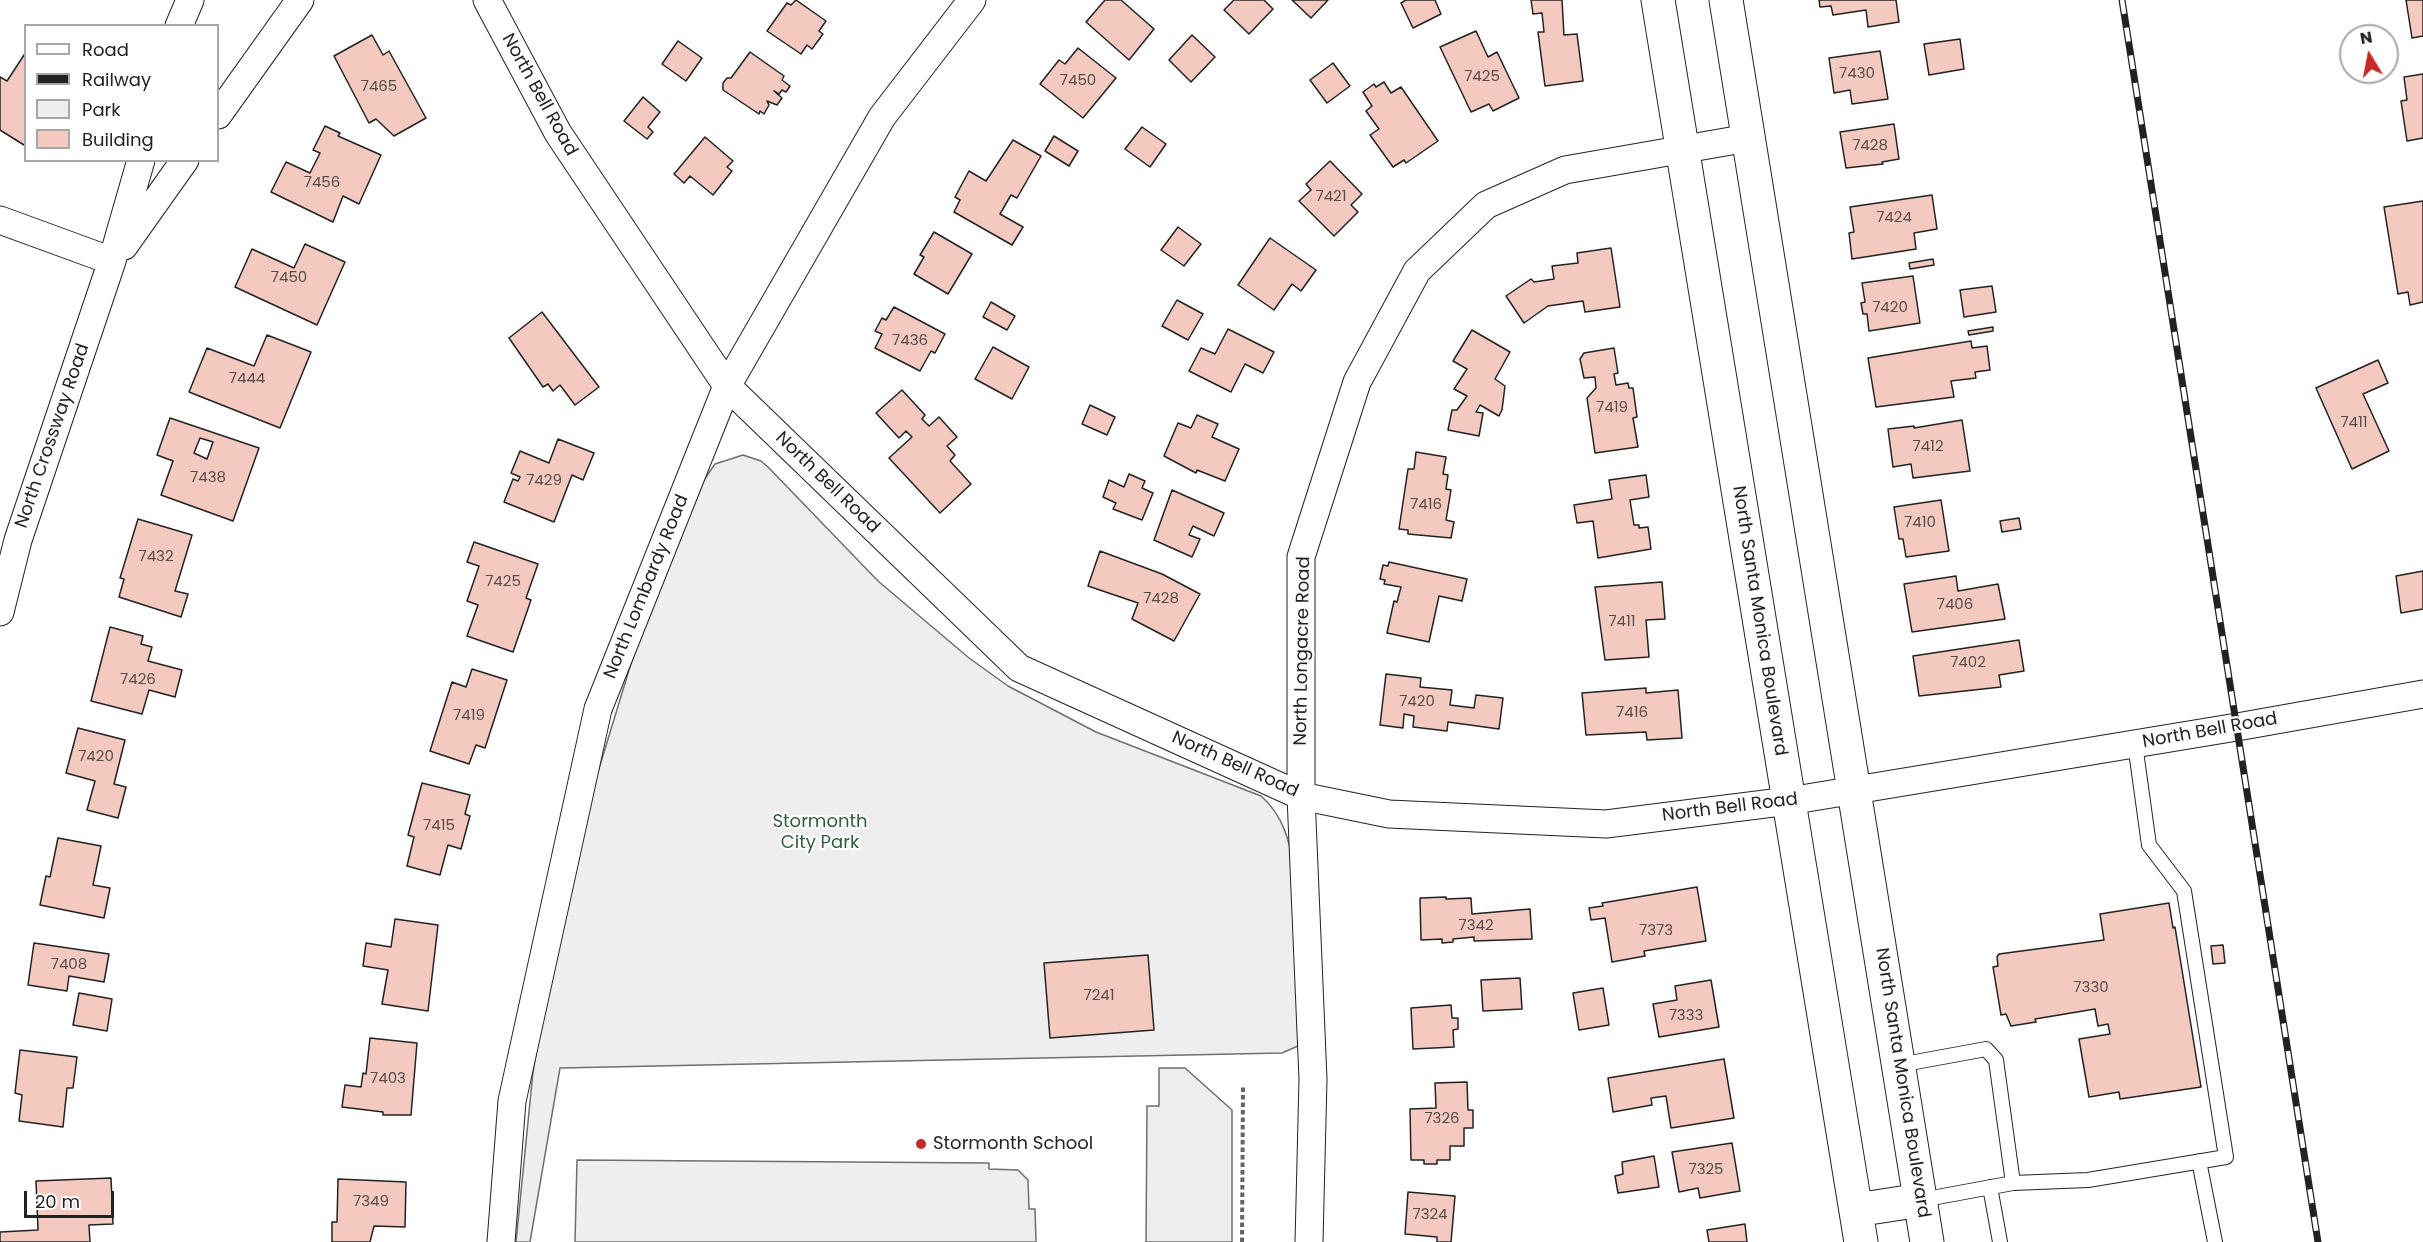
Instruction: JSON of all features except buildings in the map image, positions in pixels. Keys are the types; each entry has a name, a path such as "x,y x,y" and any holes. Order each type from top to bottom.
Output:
{"street":[{"path":"180,24 190,0"},
{"path":"219,114 300,0"},
{"name":"North Bell Road","path":"487,0 558,133 727,386 1019,668 1301,796 1389,814 1606,824 1789,801 2423,694"},
{"name":"North Lombardy Road","path":"501,1242 512,1101 598,709 727,386 882,117 972,0"},
{"name":"North Santa Monica Boulevard","path":"1659,0 1858,1226"},
{"name":"North Santa Monica Boulevard","path":"1726,0 1927,1242"},
{"name":"North Longacre Road","path":"1309,1242 1313,1079 1301,796 1301,557 1357,382 1417,271 1486,204 1565,170 1748,138"},
{"name":"North Crossway Road","path":"0,612 18,540 112,261 140,162"},
{"name":"North Crossway Road","path":"112,261 184,162"},
{"path":"0,220 112,261"},
{"path":"1858,1226 1921,1200"}],"lane":[{"path":"1921,1200 2013,1183 2088,1180 2226,1156 2184,891 2149,845 2135,744"},
{"path":"1899,1065 1986,1049 1996,1060 2013,1183"},
{"path":"2199,1161 2215,1242"},
{"path":"1990,1187 2000,1242"}],"path":[{"path":"1242,1242 1243,1087"}],"green space":[{"name":"Stormonth City Park","path":"743,455 761,461 768,467 878,581 969,658 1008,686 1096,732 1261,796 1269,804 1285,830 1294,871 1298,1046 1282,1053 560,1068 530,1242 516,1242 533,1072 545,999 587,808 633,657 697,490 715,464"},
{"path":"577,1160 989,1163 989,1169 1018,1170 1028,1180 1029,1209 1035,1209 1036,1242 575,1242"}],"shaded area":[{"path":"1159,1068 1185,1068 1232,1110 1232,1242 1146,1242 1147,1106 1159,1106"}],"railway":[{"path":"2122,0 2318,1242"}],"place":[{"name":"Stormonth School","path":"921,1144"}]}
